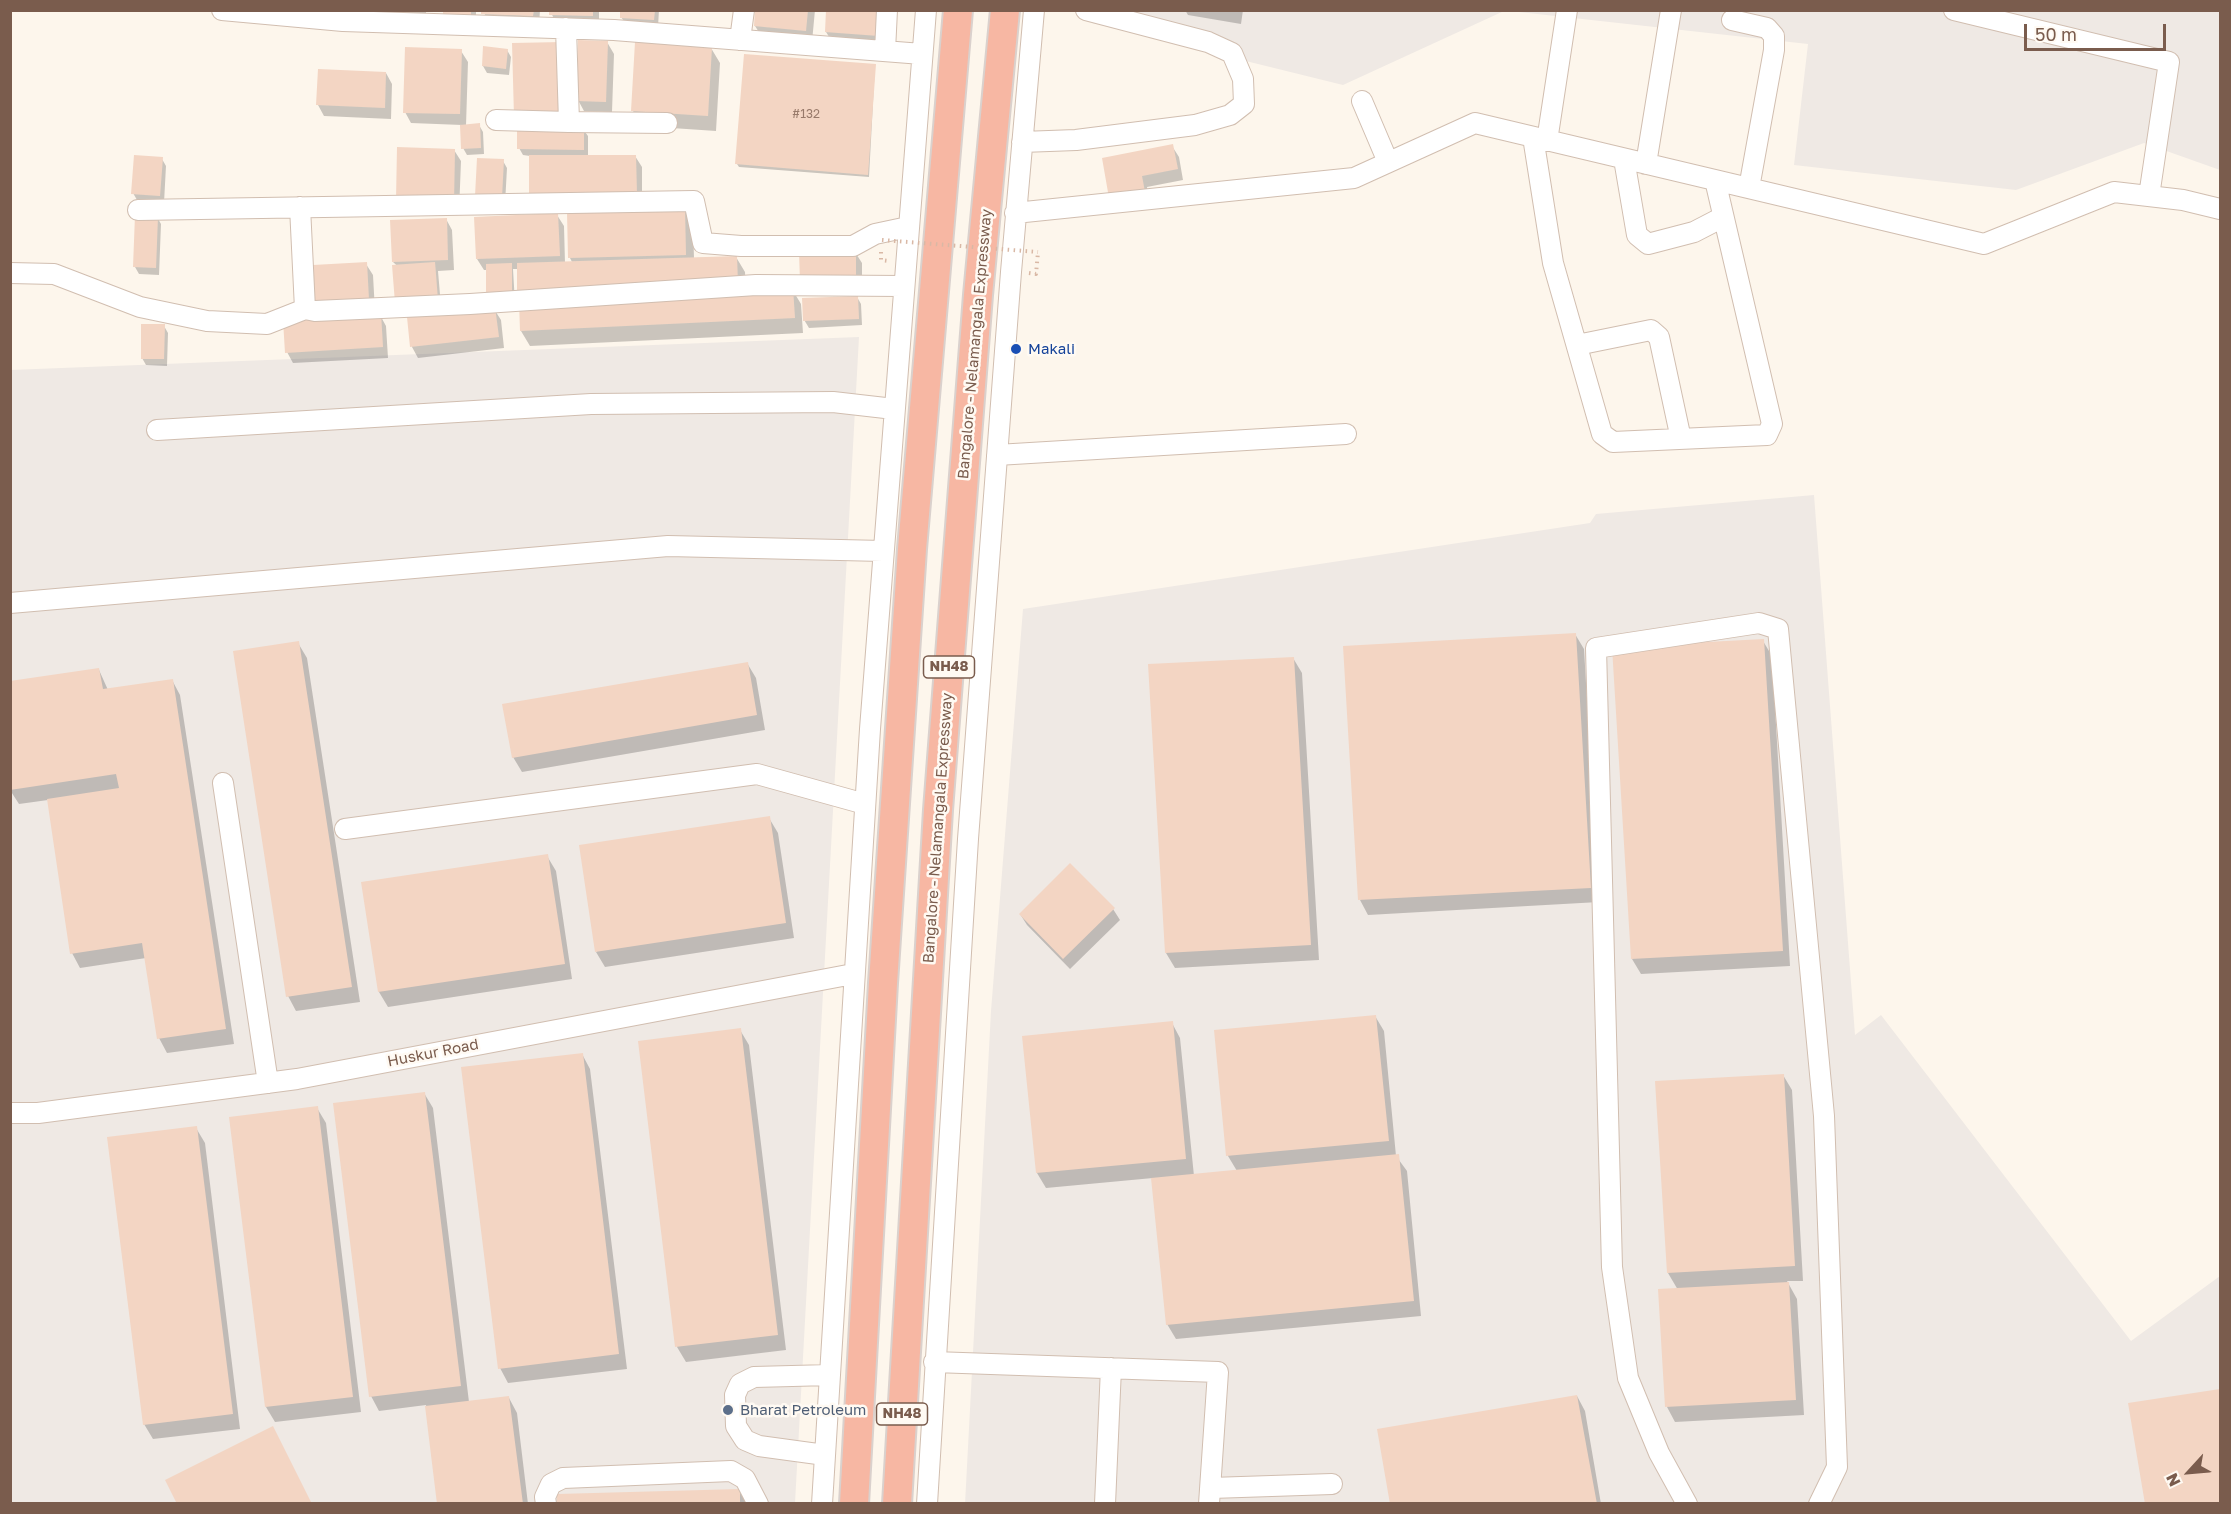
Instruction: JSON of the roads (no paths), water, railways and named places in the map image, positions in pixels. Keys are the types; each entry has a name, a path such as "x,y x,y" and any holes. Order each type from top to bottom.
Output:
{"highway":[{"name":"NH48","path":"854,1503 883,983 912,549 958,10"},
{"name":"Bangalore - Nelamangala Expressway","path":"897,1503 938,810 978,295 1005,10"}],"street":[{"path":"222,10 343,21 541,19 566,28 922,54"},
{"path":"740,40 744,10"},
{"path":"885,51 887,10"},
{"path":"822,1503 865,804 926,10"},
{"path":"927,1503 968,839 1015,213 1034,10"},
{"path":"1022,142 1076,140 1195,125 1230,115 1244,104 1243,79 1232,53 1208,42 1086,10"},
{"path":"1567,10 1540,139 1553,263 1602,434 1613,442 1767,435 1772,424 1715,180"},
{"path":"1646,164 1671,10"},
{"path":"1954,10 2169,62 2150,196"},
{"path":"1732,20 1767,28 1774,36 1774,50 1749,188"},
{"path":"566,28 569,122"},
{"path":"1362,101 1388,162"},
{"path":"496,120 667,123"},
{"path":"1015,213 1354,178 1475,123 1984,244 2114,192 2220,209"},
{"path":"1624,159 1637,236 1648,244 1694,232 1723,217"},
{"path":"138,210 694,201 703,243 741,246 853,246 875,234 908,227"},
{"path":"300,207 305,309"},
{"path":"10,273 54,274 140,307 207,321 267,324 305,309 315,311 459,304 756,285 903,286"},
{"path":"1576,345 1651,330 1659,338 1681,438"},
{"path":"157,430 591,404 833,402 894,409"},
{"path":"997,455 1346,434"},
{"path":"10,603 668,546 884,551"},
{"path":"1687,1503 1659,1453 1628,1378 1612,1267 1596,648 1759,623 1778,629 1824,1116 1837,1467 1819,1503"},
{"path":"345,829 757,774 865,804"},
{"path":"223,783 268,1083"},
{"name":"Huskur Road","path":"10,1113 38,1113 268,1083 854,974"},
{"path":"934,1362 1218,1372 1210,1496 1332,1484"},
{"path":"1105,1503 1111,1368"},
{"path":"825,1455 759,1446 745,1440 736,1426 735,1395 740,1384 754,1377 830,1375"},
{"path":"546,1503 545,1497 551,1484 563,1478 731,1471 746,1479 758,1503"}],"place":[{"name":"Makali","path":"1016,349"},
{"name":"Bharat Petroleum","path":"728,1410"}]}
